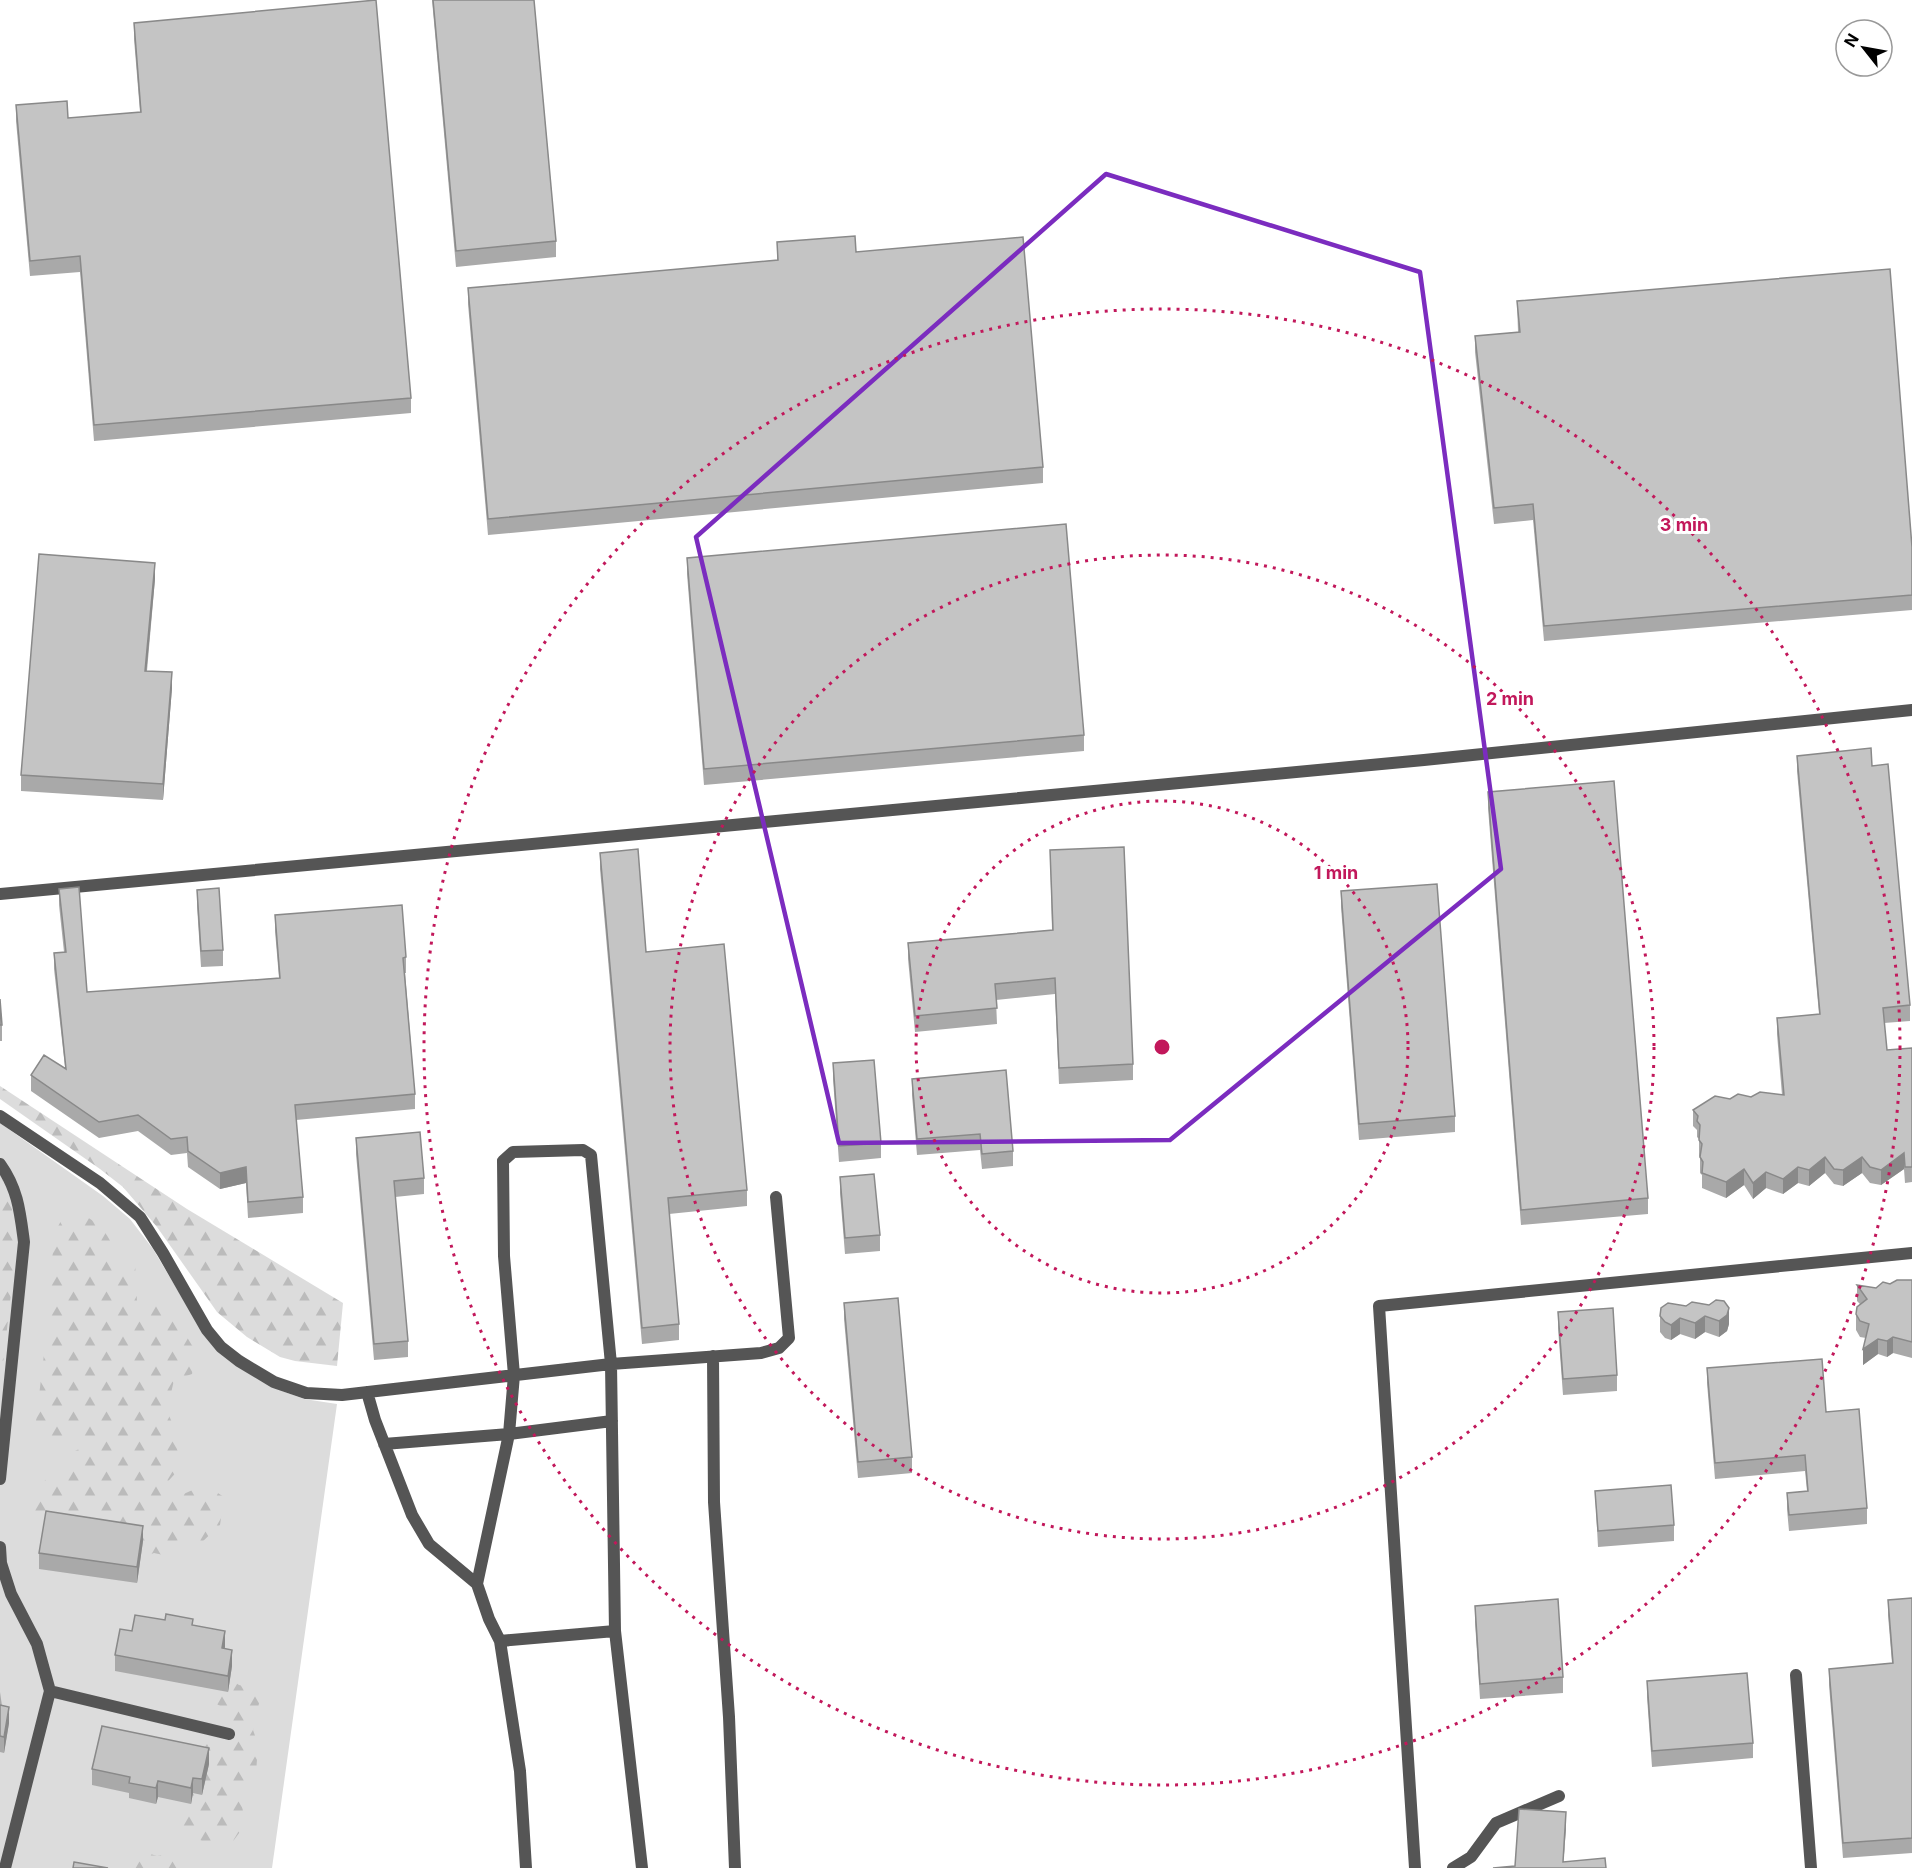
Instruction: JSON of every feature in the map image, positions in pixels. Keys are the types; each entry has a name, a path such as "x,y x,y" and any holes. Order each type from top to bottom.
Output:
{"street":[{"path":"0,894 1424,760 1912,710"},
{"path":"0,1116 100,1183 140,1217 207,1330 221,1347 274,1382 306,1393 326,1395 367,1392 611,1364 761,1353 779,1348 789,1338 776,1197"},
{"path":"526,1868 520,1771 500,1641 489,1619 477,1584 509,1434 514,1375 504,1256 503,1161 513,1152 583,1150 591,1155 611,1364 615,1631 642,1868"},
{"path":"0,1164 11,1179 14,1188 24,1242 0,1479"},
{"path":"1415,1868 1379,1306 1912,1253"},
{"path":"713,1356 714,1502 729,1717 735,1868"},
{"path":"367,1392 375,1420 412,1515 429,1544 477,1584"},
{"path":"384,1444 509,1434 612,1421"},
{"path":"0,1547 1,1563 11,1594 37,1644 50,1691 5,1868"},
{"path":"500,1641 615,1631"},
{"path":"1796,1675 1811,1868"},
{"path":"50,1691 229,1734"},
{"path":"1453,1868 1471,1857 1496,1823 1559,1796"}],"highlighted area":[{"path":"1106,174 1420,272 1501,869 1170,1140 839,1143 696,537"}],"green space":[{"path":"0,1086 187,1209 343,1303 337,1366 280,1357 247,1337 217,1312 157,1227 123,1187 0,1099"},
{"path":"0,1123 103,1196 130,1219 153,1249 196,1321 282,1391 304,1399 337,1404 272,1868 0,1868"},
{"path":"0,1171 12,1209 16,1249 0,1391"},
{"path":"81,1214 104,1230 117,1256 135,1263 137,1301 150,1301 168,1306 196,1352 192,1374 174,1380 167,1411 177,1434 177,1448 182,1466 161,1489 168,1501 207,1486 224,1497 220,1525 201,1543 183,1540 168,1542 168,1556 154,1553 149,1555 137,1548 51,1515 34,1511 34,1493 48,1477 66,1477 73,1452 83,1447 69,1436 46,1436 36,1421 47,1329 54,1234 62,1219"},
{"path":"230,1679 239,1685 262,1690 253,1730 258,1744 256,1774 242,1805 245,1825 231,1844 202,1841 183,1832 178,1816 188,1789 186,1777 207,1744 211,1730 223,1724 222,1707 213,1702 217,1689"},
{"path":"144,1852 157,1856 172,1853 179,1868 132,1868"}],"building":[{"path":"376,0 411,398 94,425 80,256 30,261 16,105 67,101 68,118 141,112 134,23"},
{"path":"433,0 534,0 556,241 456,251"},
{"path":"855,236 856,252 1023,237 1043,467 488,519 468,288 778,260 777,242"},
{"path":"1890,269 1912,547 1912,595 1544,626 1533,504 1494,508 1475,336 1520,332 1517,301"},
{"path":"1066,524 1084,735 704,769 687,558"},
{"path":"39,554 155,563 145,671 172,672 163,784 21,775"},
{"path":"1871,748 1872,766 1888,764 1910,1005 1883,1008 1887,1050 1912,1048 1912,1167 1905,1167 1904,1153 1881,1170 1870,1167 1862,1157 1843,1170 1834,1169 1825,1157 1809,1170 1798,1167 1783,1179 1766,1172 1753,1183 1744,1169 1726,1182 1702,1173 1700,1125 1697,1121 1698,1116 1693,1110 1715,1096 1730,1099 1738,1094 1751,1097 1760,1092 1784,1095 1777,1018 1820,1014 1797,756"},
{"path":"1614,781 1648,1198 1521,1210 1488,792"},
{"path":"1124,847 1133,1064 1059,1068 1055,978 995,984 997,1008 915,1016 908,943 1053,930 1050,850"},
{"path":"638,849 646,952 724,944 747,1190 668,1198 679,1324 642,1328 600,853"},
{"path":"1437,884 1455,1116 1359,1124 1341,891"},
{"path":"79,887 87,992 280,978 275,915 402,905 406,957 403,958 415,1094 295,1105 303,1197 248,1202 246,1167 220,1173 188,1151 187,1137 171,1139 138,1115 99,1122 31,1075 44,1055 66,1069 54,953 66,952 59,889"},
{"path":"219,888 223,950 201,951 197,890"},
{"path":"0,999 2,1025 0,1025"},
{"path":"874,1060 881,1143 839,1146 833,1063"},
{"path":"1006,1070 1013,1151 982,1154 980,1134 917,1139 912,1079"},
{"path":"420,1132 424,1178 394,1181 408,1341 374,1344 356,1138"},
{"path":"874,1174 880,1235 845,1238 840,1177"},
{"path":"1897,1280 1912,1280 1912,1342 1893,1337 1887,1341 1878,1339 1863,1349 1869,1324 1860,1321 1856,1314 1857,1307 1867,1299 1857,1285 1876,1288 1883,1282 1890,1284"},
{"path":"898,1298 912,1457 858,1462 844,1303"},
{"path":"1716,1300 1724,1301 1729,1308 1727,1315 1719,1321 1705,1316 1695,1323 1680,1318 1671,1325 1660,1316 1661,1308 1668,1303 1686,1306 1692,1302 1709,1305"},
{"path":"1613,1308 1617,1375 1563,1379 1558,1312"},
{"path":"1822,1359 1826,1412 1859,1409 1867,1508 1789,1515 1787,1493 1808,1491 1805,1455 1715,1463 1707,1368"},
{"path":"1671,1485 1674,1525 1598,1531 1595,1491"},
{"path":"46,1511 143,1526 137,1567 39,1553"},
{"path":"1912,1598 1912,1838 1843,1843 1829,1669 1893,1663 1888,1600"},
{"path":"1558,1599 1563,1677 1480,1684 1475,1606"},
{"path":"166,1614 193,1619 192,1625 225,1631 222,1648 232,1650 228,1676 115,1655 120,1629 132,1631 135,1615 165,1620"},
{"path":"1747,1673 1753,1743 1652,1751 1647,1681"},
{"path":"0,1705 9,1707 4,1737 0,1736"},
{"path":"102,1726 209,1748 202,1779 193,1778 191,1788 158,1781 156,1788 129,1783 130,1777 92,1769"},
{"path":"1519,1809 1566,1812 1563,1862 1605,1858 1606,1868 1493,1868 1515,1866"},
{"path":"74,1862 108,1868 73,1868"}]}
